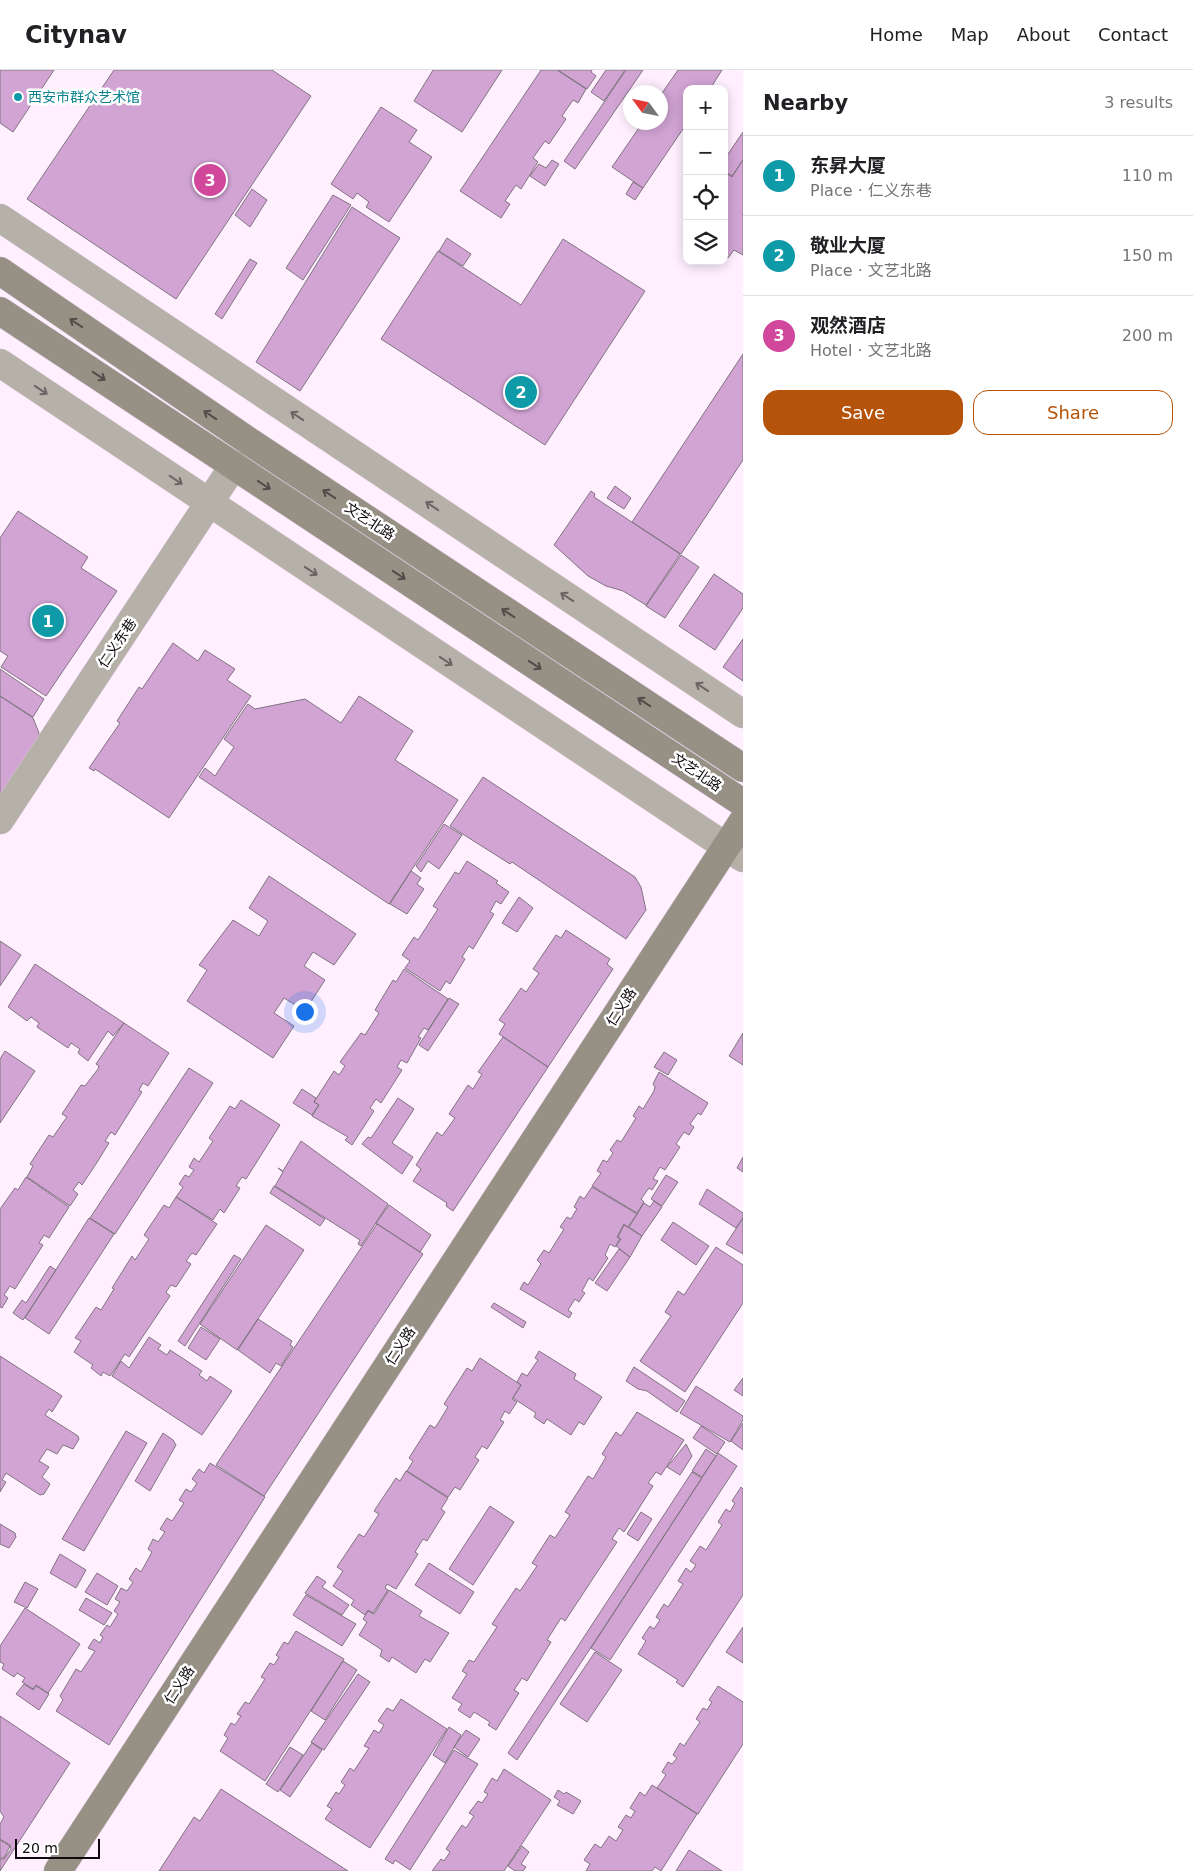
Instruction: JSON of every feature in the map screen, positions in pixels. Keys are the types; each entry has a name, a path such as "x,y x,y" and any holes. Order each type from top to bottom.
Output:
{"main road":[{"name":"文艺北路","path":"0,271 250,442 743,768"},
{"name":"文艺北路","path":"0,311 743,803"},
{"name":"仁义路","path":"58,1871 734,852 743,821"}],"street":[{"path":"0,218 743,714"},
{"path":"0,363 734,852"},
{"name":"仁义东巷","path":"0,820 234,466"}],"building":[{"name":"西安市群众艺术馆","path":"0,70 54,70 13,132 0,123"},
{"path":"114,70 272,70 311,96 176,299 27,199"},
{"path":"433,70 502,70 462,132 414,101"},
{"path":"541,70 557,70 586,89 578,103 573,100 562,116 566,119 549,144 545,141 533,158 538,162 521,189 516,185 505,201 510,204 501,218 460,191"},
{"path":"558,70 592,70 591,72 596,76 587,89"},
{"path":"606,70 625,70 604,101 591,92"},
{"path":"626,70 643,70 633,85 623,85 623,99 575,169 564,161"},
{"path":"678,70 722,70 713,85 683,85 683,129 643,188 612,167 637,130 668,130 668,85"},
{"path":"381,107 417,130 409,142 432,157 389,222 366,207 369,202 357,193 353,199 331,184"},
{"path":"743,132 743,160 732,176 728,173 728,154"},
{"path":"552,160 559,164 545,186 530,176 539,164 546,168"},
{"path":"743,160 743,255 734,250 728,258 728,174 732,177"},
{"path":"633,182 643,188 635,200 626,194"},
{"path":"252,189 267,200 250,227 235,215"},
{"path":"333,195 351,205 303,280 286,268"},
{"path":"352,207 400,238 300,391 256,362"},
{"path":"447,238 471,254 463,266 439,251"},
{"path":"563,239 645,291 545,445 381,339 438,251 521,305"},
{"path":"250,259 257,263 222,319 215,314"},
{"path":"743,354 743,460 681,554 632,522"},
{"path":"615,486 631,498 624,509 607,498"},
{"path":"591,491 595,494 594,497 680,554 646,605 623,591 606,586 588,576 554,545"},
{"path":"18,511 88,557 81,568 117,591 46,696 1,667 8,656 0,651 0,538"},
{"path":"681,555 699,567 665,618 646,606"},
{"path":"714,574 743,594 743,608 715,650 679,626"},
{"path":"743,639 743,681 723,667"},
{"path":"173,643 198,661 205,650 235,669 227,680 251,696 169,818 95,769 94,771 89,768 120,723 117,721 139,687 142,689"},
{"path":"0,669 44,699 33,717 0,696"},
{"path":"0,696 33,718 39,737 0,795"},
{"path":"359,696 413,731 395,760 458,800 389,904 199,777 205,768 215,776 234,747 224,739 248,704 255,709 305,699 341,723"},
{"path":"483,777 635,877 641,887 646,910 626,939 512,862 510,864 450,826"},
{"path":"444,824 462,835 439,869 428,861 421,872 416,866"},
{"path":"467,861 498,881 496,883 509,892 501,904 496,901 490,912 494,914 473,949 469,946 462,957 465,959 450,984 446,981 440,991 405,968 410,961 402,955 414,937 418,940 438,909 433,906 455,872 459,874"},
{"path":"411,871 421,878 417,884 424,889 407,914 390,904"},
{"path":"269,876 356,934 334,965 313,952 304,966 325,980 305,1011 284,998 274,1013 294,1026 273,1058 187,1001 207,970 199,965 233,920 259,936 268,921 249,908"},
{"path":"519,897 533,908 517,932 502,923"},
{"path":"566,930 610,959 607,964 613,969 548,1067 499,1034 505,1024 499,1020 521,988 526,992 539,973 533,969 556,935 561,938"},
{"path":"0,941 21,955 0,986"},
{"path":"35,964 124,1023 113,1036 108,1031 88,1061 78,1053 80,1049 71,1043 68,1048 37,1027 39,1023 31,1017 27,1021 8,1007"},
{"path":"404,969 448,999 428,1030 424,1028 418,1037 421,1038 407,1063 401,1060 397,1067 402,1070 381,1103 376,1099 370,1108 374,1111 352,1145 345,1140 348,1137 312,1116 319,1105 314,1102 334,1071 339,1075 345,1066 340,1062 361,1033 365,1035 379,1013 375,1010 393,980 396,982"},
{"path":"449,998 459,1004 428,1051 419,1045"},
{"path":"124,1023 169,1053 148,1086 143,1083 139,1090 142,1092 115,1135 111,1132 105,1141 109,1143 82,1185 79,1182 73,1190 78,1194 70,1206 27,1177 33,1166 30,1164 49,1135 53,1137 67,1117 62,1114 81,1085 85,1086 98,1069 99,1066 96,1064"},
{"path":"743,1033 743,1065 729,1056"},
{"path":"503,1037 548,1067 453,1211 446,1206 447,1203 413,1181 421,1169 416,1165 437,1132 442,1136 455,1118 449,1114 468,1085 473,1089 482,1074 478,1072"},
{"path":"5,1051 35,1071 0,1123 0,1059"},
{"path":"664,1052 677,1060 668,1075 654,1067"},
{"path":"189,1068 213,1083 115,1234 90,1218"},
{"path":"659,1072 708,1103 701,1115 698,1113 690,1124 694,1127 689,1135 684,1132 676,1144 680,1147 665,1170 660,1167 653,1179 658,1181 652,1190 649,1188 641,1199 644,1202 637,1213 592,1186 601,1173 597,1171 603,1160 607,1162 613,1153 610,1150 617,1140 621,1142 636,1118 633,1116 639,1106 643,1109 654,1091 655,1087 653,1084"},
{"path":"302,1089 316,1098 314,1102 319,1105 312,1115 293,1103"},
{"path":"398,1098 414,1109 392,1143 413,1157 402,1174 362,1144 368,1137 371,1138"},
{"path":"241,1100 280,1125 246,1179 242,1177 236,1186 240,1188 224,1213 220,1209 213,1220 176,1197 183,1187 179,1184 185,1175 189,1177 194,1170 189,1167 194,1158 199,1162 213,1141 209,1138 230,1106 235,1109"},
{"path":"301,1141 388,1204 361,1246 358,1244 360,1240 275,1186 283,1172 278,1168 283,1171"},
{"path":"743,1157 743,1172 737,1168"},
{"path":"666,1175 678,1182 662,1206 651,1199"},
{"path":"26,1177 69,1207 49,1238 44,1235 39,1243 43,1245 15,1289 10,1286 4,1295 8,1298 2,1308 0,1307 0,1209 15,1188 18,1190"},
{"path":"274,1186 325,1219 320,1226 270,1193"},
{"path":"592,1187 637,1214 628,1227 624,1224 617,1237 620,1239 615,1247 610,1244 605,1255 608,1258 593,1281 589,1278 582,1291 585,1293 579,1302 575,1299 568,1310 572,1313 569,1318 520,1289 524,1282 528,1285 541,1264 537,1260 544,1250 549,1253 564,1229 560,1227 567,1217 571,1219 577,1209 574,1207 580,1196 584,1199"},
{"path":"707,1189 743,1213 743,1218 736,1228 699,1204"},
{"path":"176,1197 217,1224 196,1255 192,1253 186,1261 191,1264 176,1287 171,1285 166,1292 170,1296 129,1357 125,1354 110,1376 103,1372 101,1376 91,1368 93,1365 74,1352 81,1341 75,1338 96,1307 101,1310 132,1256 135,1260 149,1239 144,1235 164,1205 169,1208"},
{"path":"654,1201 662,1207 642,1236 629,1227 644,1203 650,1207"},
{"path":"389,1205 431,1235 420,1252 376,1223"},
{"path":"89,1218 114,1234 49,1334 25,1318"},
{"path":"743,1218 743,1254 726,1244"},
{"path":"673,1222 709,1246 696,1265 661,1240"},
{"path":"377,1224 423,1254 264,1496 216,1465"},
{"path":"266,1225 304,1250 237,1350 200,1324"},
{"path":"624,1225 642,1236 630,1257 616,1246 621,1239 618,1237"},
{"path":"716,1247 743,1265 743,1303 685,1392 640,1361 671,1316 665,1312 678,1291 684,1295"},
{"path":"619,1249 630,1257 607,1291 595,1283"},
{"path":"234,1255 241,1259 185,1346 178,1341"},
{"path":"50,1266 56,1270 23,1320 13,1313 22,1300 26,1303"},
{"path":"494,1303 526,1322 523,1328 491,1307"},
{"path":"258,1319 292,1341 290,1345 293,1347 281,1366 276,1363 270,1373 238,1350"},
{"path":"201,1327 220,1339 206,1360 188,1348"},
{"path":"149,1337 161,1345 158,1349 167,1355 170,1350 202,1371 199,1375 207,1381 210,1376 232,1391 202,1435 112,1376 121,1361 129,1368"},
{"path":"539,1351 576,1374 574,1379 602,1397 584,1425 579,1422 571,1435 547,1419 544,1424 534,1417 536,1413 513,1398 521,1385 517,1382 522,1373 527,1376 538,1360 535,1358"},
{"path":"0,1356 62,1396 52,1412 49,1409 45,1415 78,1436 79,1439 73,1449 63,1445 57,1454 47,1449 39,1461 49,1467 42,1477 50,1484 44,1494 40,1495 6,1473 2,1480 6,1482 0,1492"},
{"path":"480,1358 521,1385 512,1399 517,1402 509,1414 505,1411 500,1420 504,1422 487,1449 482,1446 475,1457 479,1460 460,1490 455,1487 448,1497 407,1471 413,1461 409,1458 430,1425 435,1428 448,1407 444,1404 467,1368 472,1371"},
{"path":"634,1367 685,1401 677,1412 647,1391 638,1389 626,1381"},
{"path":"743,1378 743,1396 734,1390"},
{"path":"696,1386 743,1416 743,1420 730,1442 680,1413"},
{"path":"637,1412 684,1440 661,1475 656,1472 648,1483 653,1486 624,1532 619,1528 612,1539 617,1542 565,1621 561,1618 547,1640 551,1642 527,1681 522,1678 514,1690 519,1693 496,1730 488,1725 490,1722 474,1712 470,1718 458,1710 462,1704 452,1698 467,1674 462,1671 469,1660 474,1662 497,1627 492,1624 516,1588 520,1591 537,1566 532,1563 550,1535 555,1538 570,1515 565,1512 588,1476 593,1479 606,1457 602,1454 616,1432 621,1436"},
{"path":"743,1423 743,1450 731,1441"},
{"path":"701,1426 725,1442 717,1454 693,1438"},
{"path":"126,1431 147,1443 84,1551 62,1539"},
{"path":"163,1433 173,1440 176,1445 150,1491 135,1481"},
{"path":"686,1444 692,1456 680,1475 667,1467"},
{"path":"706,1449 716,1456 702,1477 692,1471"},
{"path":"718,1453 737,1466 610,1660 591,1648"},
{"path":"210,1463 265,1497 109,1745 56,1711 63,1700 60,1696 76,1669 81,1672 95,1651 88,1648 94,1639 100,1643 103,1637 100,1635 107,1625 110,1627 118,1614 114,1611 120,1602 115,1599 121,1588 127,1591 133,1582 129,1579 136,1568 141,1572 152,1552 148,1549 153,1539 158,1542 165,1532 160,1529 167,1518 172,1521 184,1503 179,1500 186,1489 191,1492 197,1483 192,1479 199,1469 204,1473"},
{"path":"406,1471 448,1498 441,1509 445,1512 427,1541 423,1539 415,1552 418,1554 396,1589 387,1584 385,1588 388,1590 373,1613 368,1610 365,1615 351,1605 354,1600 333,1586 343,1571 337,1567 359,1534 364,1537 379,1514 374,1511 396,1478 400,1481"},
{"path":"692,1472 702,1478 517,1760 508,1753"},
{"path":"741,1487 743,1489 743,1595 683,1687 676,1682 678,1680 638,1654 646,1641 642,1638 650,1626 654,1629 660,1620 656,1617 664,1604 668,1607 683,1584 678,1581 686,1568 691,1572 696,1565 690,1561 700,1546 706,1550 722,1525 718,1522 726,1509 730,1512 735,1503 732,1501"},
{"path":"490,1506 514,1522 473,1585 449,1569"},
{"path":"641,1512 652,1519 638,1541 627,1534"},
{"path":"0,1524 15,1533 16,1537 9,1548 0,1544"},
{"path":"60,1554 86,1570 76,1588 50,1573"},
{"path":"429,1563 474,1592 460,1614 415,1585"},
{"path":"97,1573 118,1586 107,1605 85,1592"},
{"path":"317,1576 326,1582 322,1587 349,1605 342,1615 305,1593"},
{"path":"25,1582 38,1589 27,1608 14,1602"},
{"path":"389,1590 422,1611 419,1616 449,1633 430,1662 425,1659 416,1673 392,1657 389,1662 380,1656 382,1650 359,1635 367,1622 363,1619 368,1611 374,1614"},
{"path":"306,1595 356,1624 342,1646 293,1615"},
{"path":"86,1598 112,1613 104,1625 79,1610"},
{"path":"25,1608 80,1644 48,1693 36,1685 33,1689 22,1682 25,1678 17,1673 14,1677 2,1669 4,1664 0,1662 0,1646"},
{"path":"743,1627 743,1663 726,1652"},
{"path":"296,1631 344,1659 265,1781 220,1751 228,1738 224,1735 231,1723 235,1725 241,1716 237,1714 245,1702 249,1704 265,1679 261,1677 270,1663 274,1665 279,1657 276,1655 284,1642 288,1644"},
{"path":"595,1652 622,1670 587,1722 560,1704"},
{"path":"343,1661 357,1670 325,1720 311,1711"},
{"path":"358,1674 370,1682 324,1750 311,1742"},
{"path":"24,1684 33,1690 36,1686 49,1694 39,1710 16,1694"},
{"path":"718,1686 743,1702 743,1744 698,1814 657,1788 666,1775 662,1772 668,1762 672,1764 677,1758 673,1755 680,1743 684,1746 700,1722 696,1719 703,1708 707,1710 712,1702 709,1700"},
{"path":"401,1699 447,1729 370,1848 325,1819 332,1809 327,1806 336,1792 339,1794 345,1785 341,1782 350,1768 354,1771 369,1748 364,1746 374,1730 379,1733 384,1725 378,1721 387,1708 393,1711"},
{"path":"0,1716 70,1763 0,1871 0,1859 4,1859 11,1849 10,1845 0,1839 0,1824 4,1817 0,1811"},
{"path":"449,1727 461,1735 445,1763 433,1755"},
{"path":"466,1730 480,1739 468,1757 454,1747"},
{"path":"312,1743 322,1750 290,1797 280,1790"},
{"path":"290,1747 303,1755 278,1792 266,1784"},
{"path":"454,1750 478,1764 410,1870 395,1860 393,1864 385,1859"},
{"path":"504,1769 551,1800 504,1871 432,1871 441,1859 444,1861 450,1852 446,1849 462,1825 466,1828 474,1816 469,1813 478,1801 482,1803 488,1794 484,1792 492,1778 497,1781"},
{"path":"652,1785 697,1814 661,1871 655,1867 652,1871 586,1871 590,1864 584,1860 595,1844 601,1848 609,1836 616,1841 623,1830 618,1827 626,1815 631,1818 635,1811 630,1808 640,1792 645,1796"},
{"path":"221,1789 348,1871 159,1871 194,1817 200,1821"},
{"path":"558,1790 564,1794 566,1792 581,1801 573,1814 557,1805 560,1801 554,1797"},
{"path":"0,1840 10,1846 4,1858 0,1858"},
{"path":"522,1846 529,1852 521,1864 526,1867 523,1871 515,1871 508,1866"},
{"path":"689,1850 722,1871 676,1871"}],"place":[{"name":"西安市群众艺术馆","path":"18,97"},
{"name":"观然酒店","path":"210,180"},
{"name":"敬业大厦","path":"521,392"},
{"name":"东昇大厦","path":"48,621"}]}
